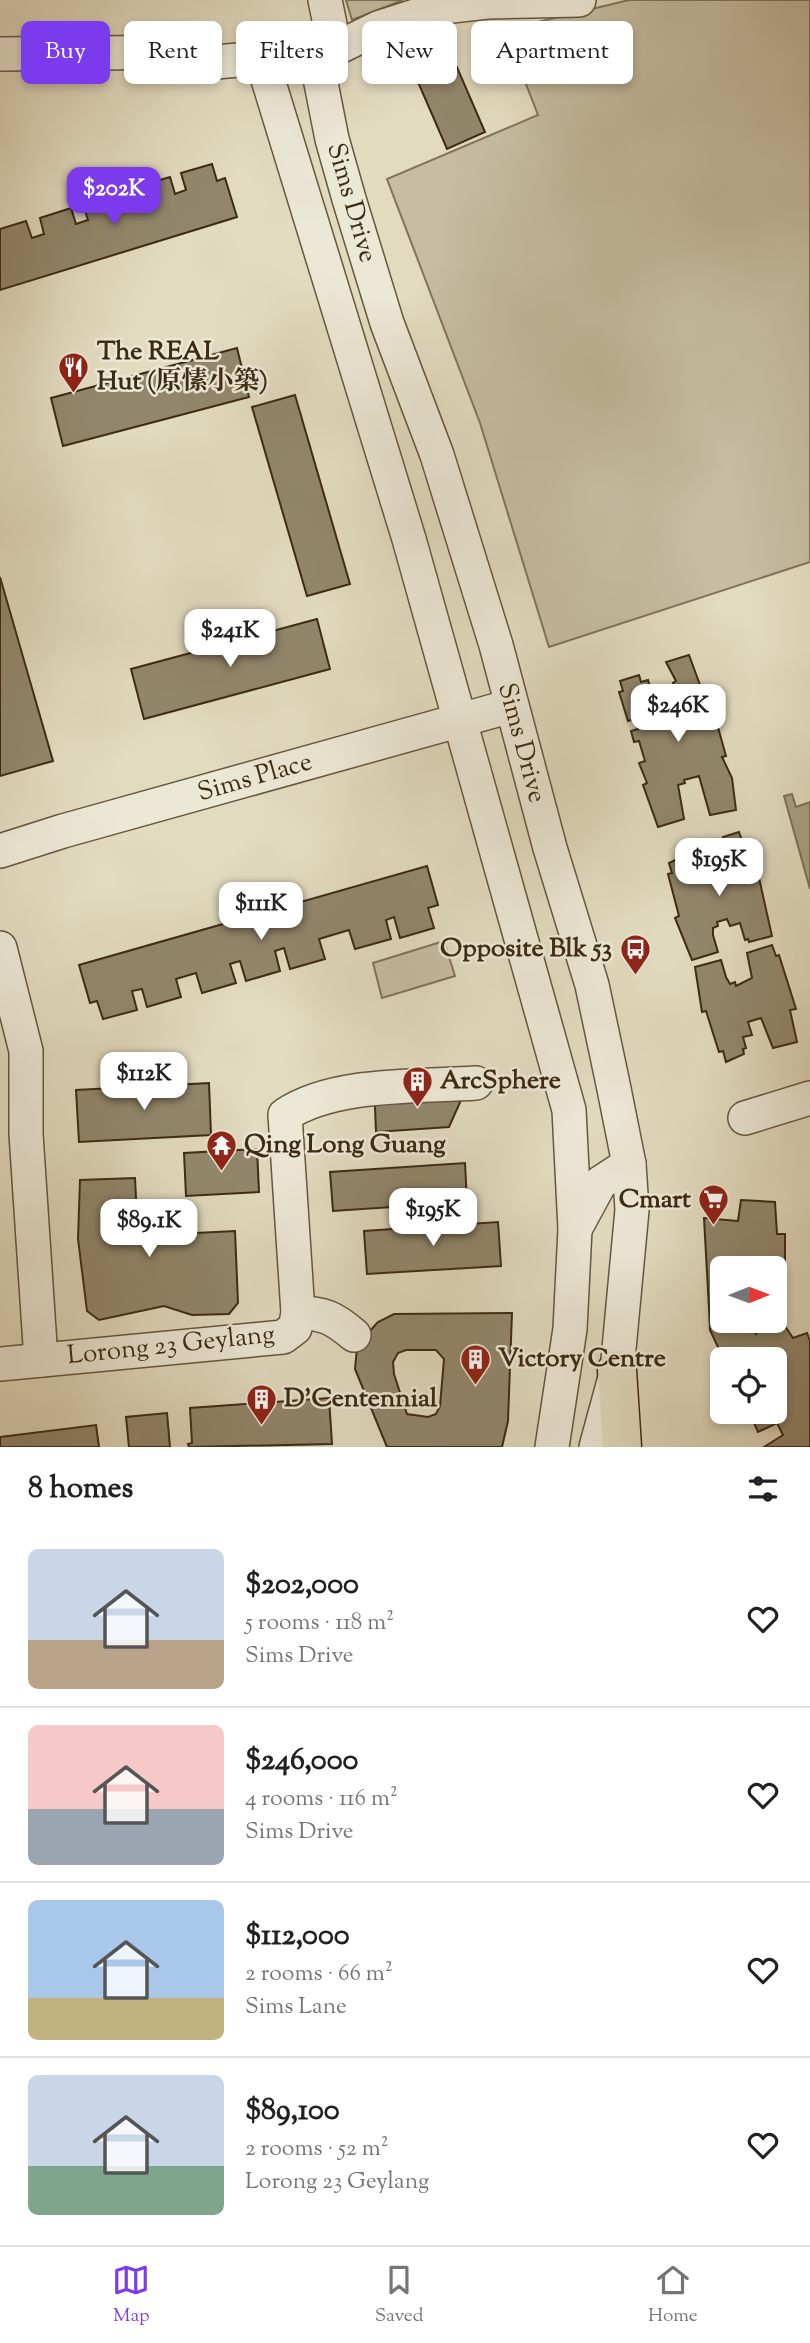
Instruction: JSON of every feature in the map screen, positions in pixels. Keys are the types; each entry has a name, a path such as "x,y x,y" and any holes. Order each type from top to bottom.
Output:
{"main road":[{"path":"617,1370 622,1447"}],"street":[{"name":"Sims Drive","path":"325,0 325,21"},
{"path":"348,41 378,28 443,7 487,2 579,0"},
{"path":"0,54 124,53"},
{"path":"0,71 124,72"},
{"name":"Sims Drive","path":"269,84 409,539 569,1110 575,1229 570,1329 552,1447"},
{"name":"Sims Drive","path":"328,84 332,139 353,211 387,323 437,455 496,645 550,848 592,985 629,1164 632,1210 617,1370 596,1447"},
{"name":"Sims Place","path":"0,852 63,831 511,706"},
{"path":"0,948 26,1051 13,1135 41,1360"},
{"name":"Lorong 23 Geylang","path":"0,1364 283,1337 295,1328 298,1313 285,1115 299,1106 347,1092 475,1083"},
{"path":"745,1118 810,1098"},
{"path":"575,1229 600,1183 629,1164"},
{"path":"298,1313 323,1313 335,1318 354,1335"}],"shaded area":[{"path":"346,0 403,0 352,20"},
{"path":"629,0 810,0 810,562 549,647 480,423 387,179 538,115 526,84 633,84 633,21 542,21"},
{"path":"792,794 796,807 810,802 810,889 784,796"},
{"path":"444,941 455,976 382,998 373,963"}],"building":[{"path":"457,67 485,132 447,149 419,84 457,84"},
{"path":"212,164 217,181 225,178 237,217 0,290 0,229 26,221 32,238 44,234 40,218 71,208 76,224 88,220 83,204 114,195 119,211 142,204 136,187 170,177 175,194 186,190 181,173"},
{"path":"237,348 249,397 63,446 51,398"},
{"path":"295,395 350,584 307,596 252,407"},
{"path":"0,577 53,761 0,776"},
{"path":"317,619 330,669 144,719 131,669"},
{"path":"689,655 703,693 706,692 711,714 714,713 726,756 722,757 732,778 736,810 710,815 699,776 684,780 685,783 678,785 684,819 658,827 643,785 647,783 639,763 645,761 639,741 634,742 631,731 638,729 635,719 628,721 619,692 623,691 620,681 639,675 641,682 648,680 654,701 659,699 663,711 670,709 666,695 676,692 673,683 676,681 666,662"},
{"path":"739,832 752,869 757,869 772,936 749,942 748,939 745,940 740,923 730,926 727,919 717,922 718,926 713,928 713,935 718,952 692,960 675,918 679,916 668,874 672,873 669,863 690,853 697,875 705,873 708,882 716,880 713,869 720,868 715,850 722,848 723,837"},
{"path":"427,866 438,905 428,908 434,928 400,938 394,917 386,920 391,939 355,949 349,930 319,939 325,959 290,969 284,948 275,951 280,971 246,981 240,961 230,964 236,983 202,993 196,973 176,979 181,997 147,1007 142,989 132,991 137,1010 103,1019 97,1001 90,1003 79,965"},
{"path":"772,945 776,956 779,955 796,1009 790,1010 797,1042 773,1048 761,1018 748,1022 752,1035 743,1037 746,1048 743,1049 744,1054 726,1062 723,1051 719,1052 706,1011 702,1012 695,967 721,960 730,984 735,982 736,986 752,978 747,953"},
{"name":"ArcSphere","path":"374,1082 466,1089 449,1127 376,1132"},
{"path":"209,1083 211,1135 79,1142 76,1090"},
{"name":"Qing Long Guang","path":"257,1149 259,1192 186,1196 184,1153"},
{"path":"465,1163 467,1202 333,1211 330,1172"},
{"path":"135,1178 137,1219 155,1235 235,1231 238,1303 229,1314 192,1315 164,1306 99,1320 87,1311 78,1239 80,1180"},
{"path":"741,1200 775,1202 777,1234 785,1234 785,1256 710,1256 709,1308 704,1218 738,1221"},
{"path":"498,1222 501,1266 367,1274 364,1231"},
{"name":"Victory Centre","path":"512,1313 508,1421 502,1447 387,1447 355,1369 357,1348 378,1322 394,1314","holes":["406,1350 436,1350 444,1359 440,1406 436,1414 428,1417 407,1414 394,1374 393,1362 398,1353"]},
{"path":"788,1330 793,1338 807,1333 810,1341 810,1447 764,1447 783,1435 778,1424 787,1424 787,1347 718,1347 712,1334 788,1334"},
{"name":"D'Centennial","path":"329,1398 332,1444 189,1447 188,1444 192,1443 190,1408"},
{"path":"167,1413 170,1447 129,1447 126,1417"},
{"path":"754,1424 775,1424 758,1432"},
{"path":"96,1425 99,1447 0,1447 0,1437"}],"place":[{"name":"The REAL Hut (原愫小築)","path":"74,394"},
{"name":"Opposite Blk 53","path":"635,976"},
{"name":"ArcSphere","path":"417,1108"},
{"name":"Qing Long Guang","path":"221,1172"},
{"name":"Cmart","path":"714,1227"},
{"name":"Victory Centre","path":"475,1386"},
{"name":"D'Centennial","path":"261,1426"}]}
